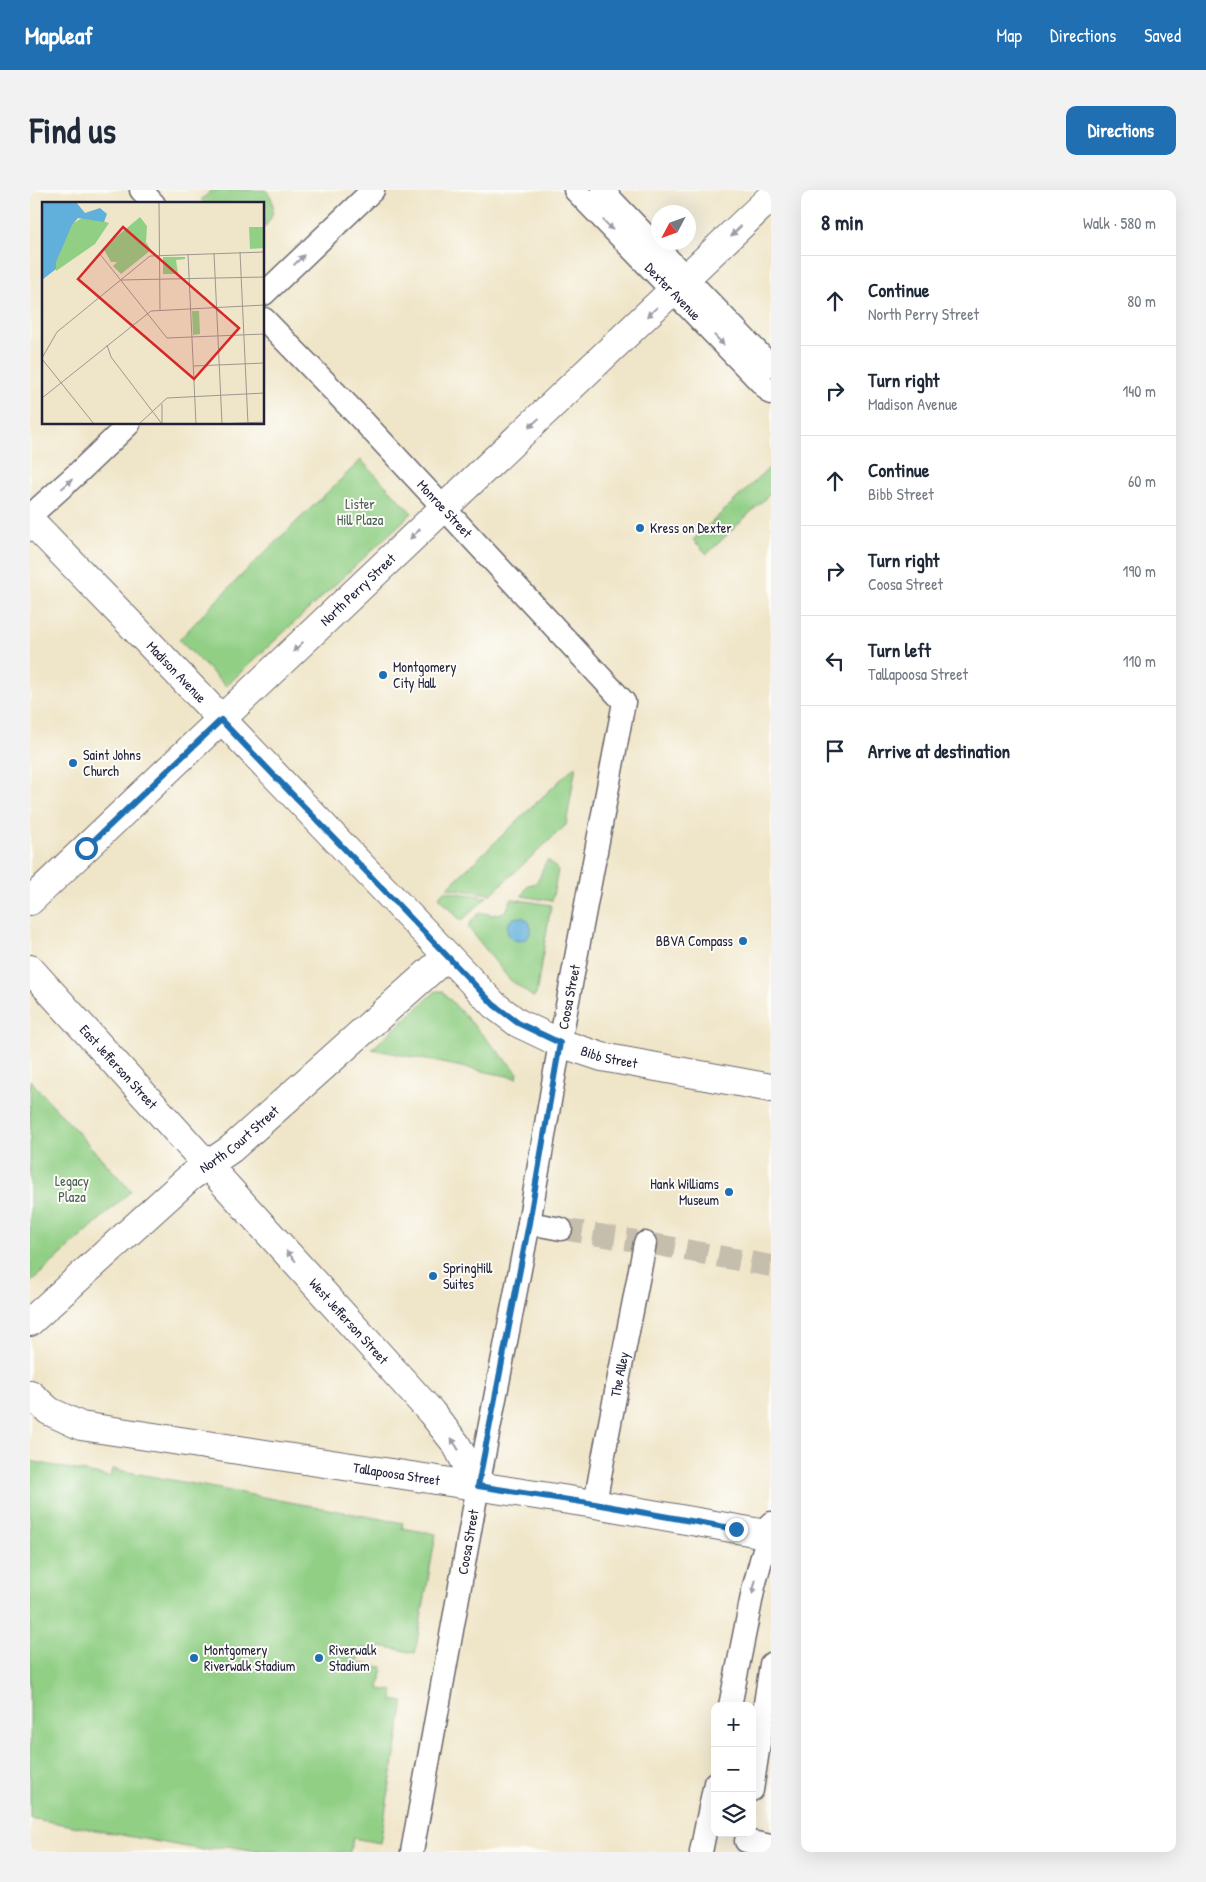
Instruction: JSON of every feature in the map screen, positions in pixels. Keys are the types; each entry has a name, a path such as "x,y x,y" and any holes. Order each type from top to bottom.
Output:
{"main road":[{"name":"North Perry Street","path":"30,901 771,197"},
{"name":"Madison Avenue","path":"30,520 447,956"},
{"name":"Bibb Street","path":"447,956 494,1005 518,1023 560,1043 602,1057 771,1088"},
{"name":"North Court Street","path":"30,1322 190,1177 231,1149 447,956"},
{"name":"East Jefferson Street","path":"30,968 209,1164"},
{"name":"West Jefferson Street","path":"209,1164 436,1418 456,1444 478,1486"},
{"name":"Tallapoosa Street","path":"30,1394 49,1412 81,1426 770,1531"}],"street":[{"path":"141,190 152,202"},
{"path":"265,293 373,190"},
{"name":"Dexter Avenue","path":"575,190 771,366"},
{"name":"Dexter Avenue","path":"602,190 771,394"},
{"name":"Monroe Street","path":"265,320 364,422 624,702"},
{"path":"30,516 128,425"},
{"name":"Coosa Street","path":"412,1852 624,702"},
{"path":"529,1223 561,1229"},
{"name":"The Alley","path":"595,1504 613,1400 645,1243"},
{"path":"731,1702 754,1586 770,1531"},
{"path":"756,1763 771,1664"},
{"path":"701,1852 713,1792"},
{"path":"746,1842 771,1846"}],"green space":[{"path":"212,190 266,190 272,199 273,209 265,227 265,202 203,202 201,200"},
{"name":"Lister Hill Plaza","path":"361,460 412,513 226,686 179,640 246,571"},
{"path":"771,466 771,493 707,554 693,540"},
{"path":"576,765 566,825 491,894 447,888"},
{"path":"548,860 558,870 552,901 522,896 528,885 533,884 539,879"},
{"path":"444,891 487,897 461,921 439,897"},
{"path":"512,899 551,905 536,995 533,997 509,979 468,927 474,918 480,914 486,913 490,915 505,911"},
{"path":"436,991 442,991 518,1073 517,1078 372,1049"},
{"name":"Legacy Plaza","path":"30,1080 131,1191 30,1283"},
{"name":"Montgomery Riverwalk Stadium","path":"30,1461 110,1477 112,1469 403,1523 402,1528 436,1534 415,1653 381,1646 380,1651 361,1648 358,1663 383,1667 379,1689 394,1691 392,1700 404,1702 380,1843 353,1838 350,1852 263,1852 228,1846 203,1850 30,1818"}],"water":[{"path":"519,917 524,918 530,924 530,934 524,940 519,941 514,940 508,934 507,929 508,924 514,918"}],"tunnel":[{"path":"561,1229 636,1241"},
{"path":"653,1244 771,1266"}],"place":[{"name":"Kress on Dexter","path":"640,528"},
{"name":"Montgomery City Hall","path":"383,675"},
{"name":"Saint Johns Church","path":"73,763"},
{"name":"BBVA Compass","path":"743,941"},
{"name":"Hank Williams Museum","path":"729,1192"},
{"name":"SpringHill Suites","path":"433,1276"},
{"name":"Montgomery Riverwalk Stadium","path":"194,1658"},
{"name":"Riverwalk Stadium","path":"319,1658"}],"route":[{"path":"86,848 221,720 494,1005 518,1023 560,1043 529,1223 478,1486 736,1529"}]}
